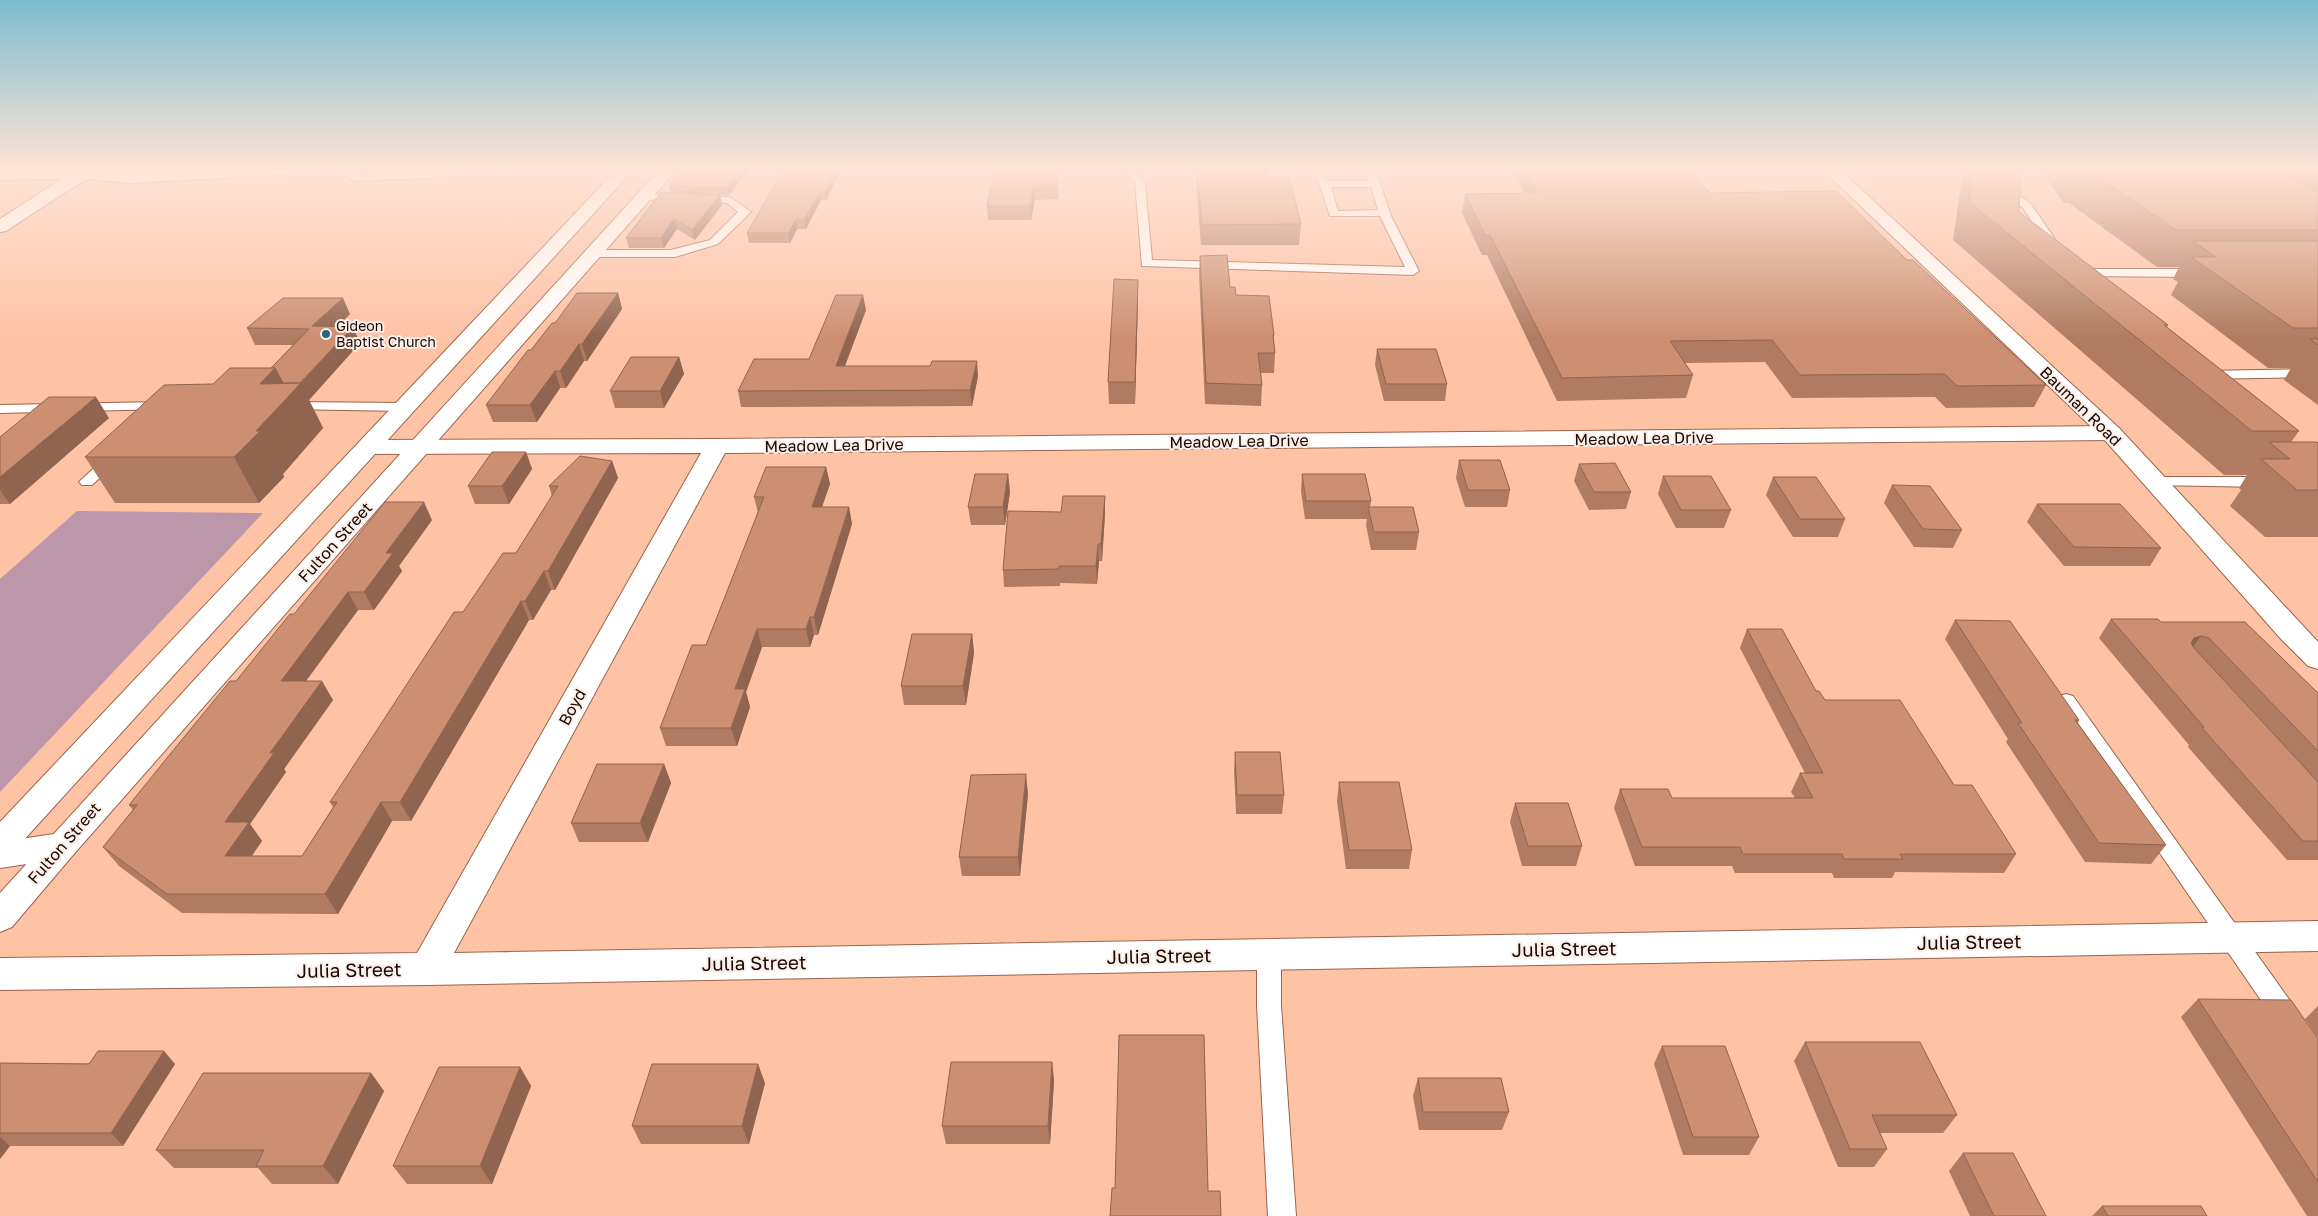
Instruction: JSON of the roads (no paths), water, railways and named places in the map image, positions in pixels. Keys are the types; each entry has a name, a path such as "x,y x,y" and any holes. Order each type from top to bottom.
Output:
{"street":[{"path":"0,844 575,225"},
{"name":"Fulton Street","path":"0,916 620,225"},
{"name":"Bauman Road","path":"1889,225 2111,433 2318,659"},
{"name":"Meadow Lea Drive","path":"368,447 718,446 2111,433"},
{"name":"Boyd","path":"428,969 444,935 718,446"},
{"path":"0,856 61,846"},
{"name":"Julia Street","path":"0,974 428,969 2318,936"}],"lane":[{"path":"594,254 671,254 714,242 732,225"},
{"path":"1143,225 1146,263 1413,271 1390,225"},
{"path":"2039,225 2062,259 2094,286"},
{"path":"2079,273 2209,273"},
{"path":"2212,387 2193,372 2318,373"},
{"path":"0,409 173,406 154,419"},
{"path":"275,406 405,408"},
{"path":"87,482 121,450"},
{"path":"2155,482 2281,482"},
{"path":"2056,687 2302,1038"},
{"path":"1269,954 1269,1005 1282,1216"}],"place":[{"name":"Gideon Baptist Church","path":"326,334"}]}
